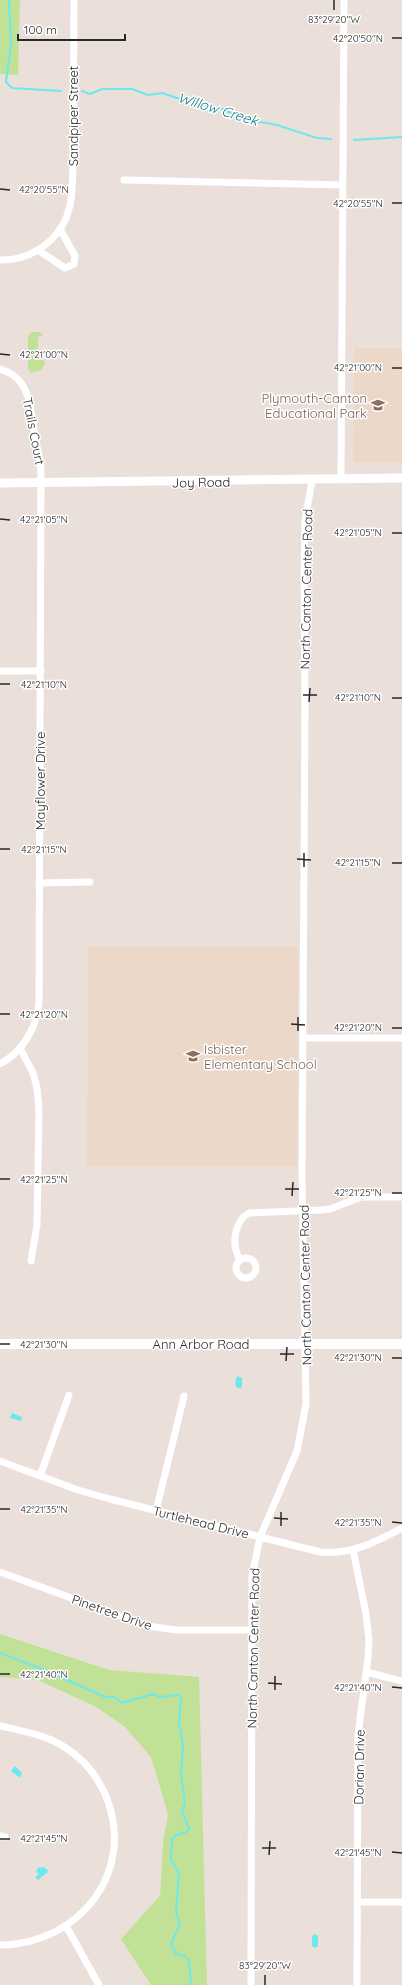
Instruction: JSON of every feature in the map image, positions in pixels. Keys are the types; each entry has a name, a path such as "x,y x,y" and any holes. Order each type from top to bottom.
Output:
{"main road":[{"name":"Ann Arbor Road","path":"0,1344 402,1344"}],"street":[{"name":"Sandpiper Street","path":"0,260 21,258 38,250 50,241 60,229 69,210 72,193 74,0"},
{"path":"341,478 344,0"},
{"path":"124,180 343,185"},
{"path":"38,250 64,268 74,264 75,256 60,229"},
{"name":"Trails Court","path":"0,368 20,380 28,394 41,464 41,483"},
{"name":"Joy Road","path":"0,483 312,481 341,478 402,478"},
{"name":"North Canton Center Road","path":"251,1985 252,1576 260,1537 293,1462 301,1435 306,1404 302,1175 304,1038 304,567 305,520 312,481"},
{"name":"Mayflower Drive","path":"0,1064 20,1048 33,1029 39,1007 41,483"},
{"path":"0,671 41,671"},
{"path":"39,883 90,882"},
{"path":"304,1038 402,1038"},
{"path":"20,1048 33,1073 39,1101 37,1225 31,1261"},
{"path":"240,1259 235,1253 235,1238 240,1220 245,1215 254,1212 330,1209 352,1200 365,1197 402,1197"},
{"path":"40,1476 69,1396"},
{"path":"156,1511 184,1396"},
{"name":"Turtlehead Drive","path":"0,1461 78,1490 320,1552 353,1550 374,1543 402,1528"},
{"name":"Dorian Drive","path":"353,1550 368,1629 369,1651 358,1735 357,1985"},
{"name":"Pinetree Drive","path":"0,1572 148,1626 176,1630 252,1630"},
{"path":"366,1672 402,1681"},
{"path":"0,1726 39,1735 67,1748 87,1766 96,1778 107,1800 114,1826 113,1852 107,1875 94,1899 78,1918 50,1935 33,1941 0,1944"},
{"path":"358,1902 402,1902"},
{"path":"66,1926 99,1985"}],"shaded area":[{"name":"Plymouth-Canton Educational Park","path":"354,348 402,348 402,462 353,462"},
{"name":"Isbister Elementary School","path":"88,947 298,947 297,1166 87,1166"}],"green space":[{"path":"0,0 20,0 18,75 0,74"},
{"path":"31,332 39,332 42,334 42,336 38,337 38,360 44,360 45,364 41,370 31,373 28,369 28,336"},
{"path":"0,1634 109,1670 199,1677 207,1985 151,1985 121,1939 160,1896 163,1843 168,1814 151,1757 125,1727 96,1707 38,1680 0,1677"}],"water":[{"path":"237,1376 242,1378 241,1388 237,1388 235,1384"},
{"path":"12,1413 22,1417 21,1421 10,1418"},
{"path":"15,1766 22,1773 20,1778 11,1771"},
{"path":"43,1867 47,1869 48,1872 38,1880 35,1877 39,1874 36,1872 38,1868"},
{"path":"315,1934 318,1936 318,1946 315,1948 312,1946 312,1936"}],"waterway":[{"name":"Willow Creek","path":"9,0 11,45 6,82 12,88 61,91"},
{"name":"Willow Creek","path":"82,91 90,94 102,89 132,89 148,95 162,93 177,98 197,100 209,106 218,107 244,119 277,125 317,138 331,139"},
{"name":"Willow Creek","path":"354,140 402,137"},
{"path":"0,1653 42,1669 105,1697 114,1697 122,1703 153,1694 160,1697 178,1695 181,1697 179,1723 183,1745 181,1775 185,1803 182,1812 189,1828 188,1831 175,1836 172,1840 171,1860 179,1873 176,1912 180,1924 171,1944 176,1954 185,1956 189,1961 191,1985"}],"place":[{"name":"Plymouth-Canton Educational Park","path":"378,405"},
{"name":"Isbister Elementary School","path":"193,1056"}]}
